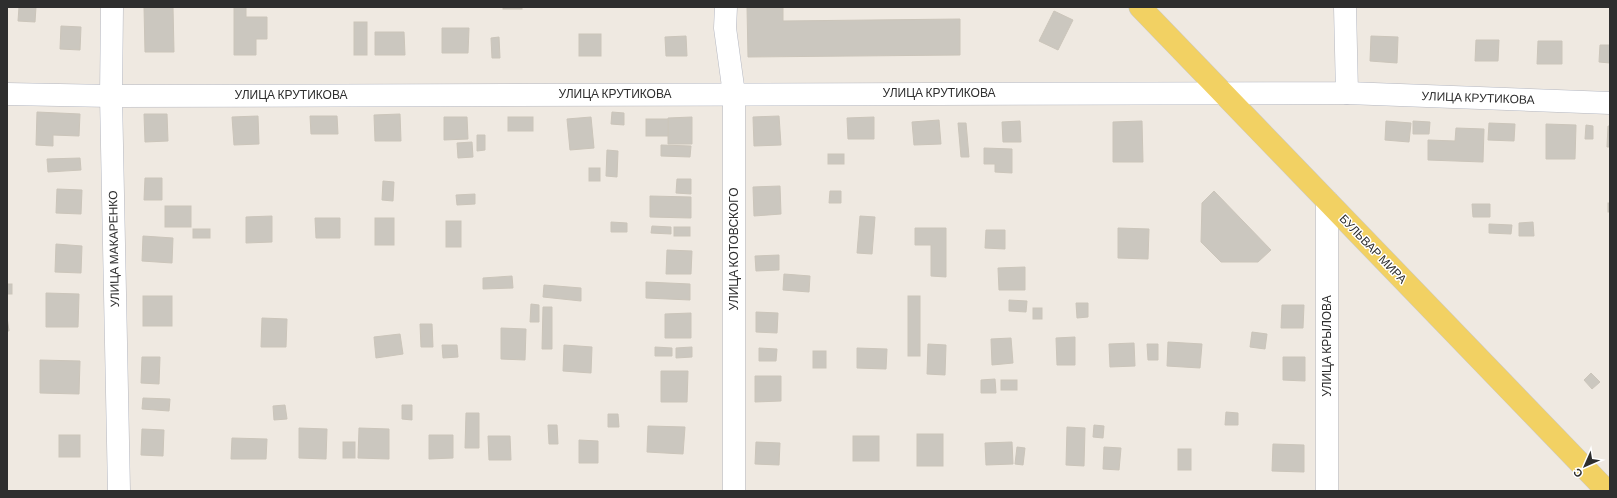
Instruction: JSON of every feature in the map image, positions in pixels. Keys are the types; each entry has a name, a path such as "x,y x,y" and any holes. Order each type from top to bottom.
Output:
{"main road":[{"name":"БУЛЬВАР МИРА","path":"1140,7 1607,491"}],"street":[{"name":"УЛИЦА МАКАРЕНКО","path":"112,7 111,96 119,491"},
{"name":"УЛИЦА КОТОВСКОГО","path":"726,7 725,28 734,94 734,491"},
{"path":"1222,92 1347,93 1345,7"},
{"name":"УЛИЦА КРУТИКОВА","path":"7,94 111,96 1222,92"},
{"name":"УЛИЦА КРУТИКОВА","path":"1347,93 1610,103"},
{"name":"УЛИЦА КРЫЛОВА","path":"1326,201 1327,491"}],"building":[{"path":"19,7 36,7 35,22 18,21"},
{"path":"144,7 173,7 174,52 145,52"},
{"path":"234,7 246,7 246,17 267,17 267,39 256,39 256,55 234,55"},
{"path":"503,7 522,7 522,9 503,9"},
{"path":"747,7 783,7 783,21 960,19 960,55 748,57"},
{"path":"1054,11 1073,20 1058,50 1039,41"},
{"path":"354,22 367,22 367,55 354,55"},
{"path":"61,26 81,27 80,50 60,49"},
{"path":"442,28 469,28 468,53 442,53"},
{"path":"375,32 404,32 405,55 375,55"},
{"path":"579,34 601,34 601,56 579,56"},
{"path":"686,36 687,56 666,56 665,37"},
{"path":"1371,36 1398,37 1397,63 1370,61"},
{"path":"499,37 500,58 492,58 491,38"},
{"path":"1476,40 1499,40 1498,61 1475,61"},
{"path":"1538,41 1562,41 1562,64 1537,64"},
{"path":"1600,45 1610,45 1610,63 1599,62"},
{"path":"37,112 80,114 79,136 53,135 53,146 36,145"},
{"path":"612,112 624,113 624,125 611,124"},
{"path":"144,114 167,114 168,141 145,142"},
{"path":"400,114 401,141 375,141 374,115"},
{"path":"258,116 259,144 234,145 232,117"},
{"path":"310,116 337,116 338,134 311,134"},
{"path":"779,116 781,145 754,146 753,117"},
{"path":"444,117 467,117 468,139 444,140"},
{"path":"508,117 533,117 533,131 508,131"},
{"path":"591,117 594,148 570,150 567,119"},
{"path":"692,117 692,144 668,144 668,118"},
{"path":"874,117 874,139 848,139 847,118"},
{"path":"646,119 668,119 668,136 646,136"},
{"path":"939,120 941,144 914,145 912,122"},
{"path":"1020,121 1021,142 1003,142 1002,122"},
{"path":"1142,121 1143,162 1113,162 1113,122"},
{"path":"1386,121 1411,123 1409,142 1385,140"},
{"path":"1413,121 1430,122 1429,134 1413,134"},
{"path":"958,123 966,123 969,157 961,157"},
{"path":"1489,123 1515,124 1514,141 1488,140"},
{"path":"1546,124 1576,125 1575,159 1546,159"},
{"path":"1586,125 1593,126 1593,139 1585,139"},
{"path":"1608,126 1610,126 1610,147 1607,147"},
{"path":"1456,128 1484,129 1483,162 1428,160 1428,140 1455,141"},
{"path":"477,135 485,135 485,150 477,151"},
{"path":"472,142 473,157 458,158 457,143"},
{"path":"661,145 691,146 690,157 661,156"},
{"path":"984,148 1012,149 1012,173 995,172 995,164 984,164"},
{"path":"607,150 618,151 617,177 606,176"},
{"path":"828,154 844,154 844,164 828,164"},
{"path":"80,158 81,170 48,172 47,159"},
{"path":"589,168 600,168 600,181 589,181"},
{"path":"145,178 162,178 162,200 144,200"},
{"path":"677,179 691,179 691,194 676,193"},
{"path":"383,181 394,182 393,201 382,200"},
{"path":"780,186 781,214 754,216 753,187"},
{"path":"57,189 82,190 81,214 56,213"},
{"path":"830,191 841,191 841,203 829,203"},
{"path":"1214,191 1271,250 1258,262 1221,262 1201,242 1202,203"},
{"path":"475,194 475,204 457,205 456,195"},
{"path":"650,196 691,197 691,218 650,217"},
{"path":"1608,203 1610,203 1610,212 1608,212"},
{"path":"1472,204 1490,204 1490,217 1473,217"},
{"path":"165,206 191,206 191,227 165,227"},
{"path":"272,216 272,242 246,243 246,217"},
{"path":"860,216 875,217 872,254 857,253"},
{"path":"315,218 340,218 340,238 316,238"},
{"path":"375,218 394,218 394,245 375,245"},
{"path":"446,221 461,221 461,247 446,247"},
{"path":"611,222 627,223 627,232 611,232"},
{"path":"1533,222 1534,236 1519,236 1519,223"},
{"path":"1489,224 1512,225 1511,234 1489,233"},
{"path":"652,226 671,227 671,234 651,233"},
{"path":"674,227 690,227 690,236 674,236"},
{"path":"915,228 946,228 946,277 931,276 931,245 915,245"},
{"path":"1118,228 1149,229 1148,259 1118,258"},
{"path":"193,229 210,229 210,238 193,238"},
{"path":"986,230 1005,230 1005,249 985,248"},
{"path":"143,236 173,238 172,263 142,261"},
{"path":"56,244 82,246 81,273 55,272"},
{"path":"667,250 692,251 691,274 666,274"},
{"path":"779,255 779,270 756,271 755,256"},
{"path":"1025,267 1025,290 999,290 998,268"},
{"path":"784,274 810,276 809,292 783,290"},
{"path":"512,276 513,288 483,289 483,278"},
{"path":"646,282 690,284 690,300 646,298"},
{"path":"7,284 12,284 12,294 7,294"},
{"path":"544,285 581,288 581,301 543,297"},
{"path":"46,293 79,294 78,327 46,327"},
{"path":"143,296 172,296 172,326 143,326"},
{"path":"908,296 920,296 920,356 908,356"},
{"path":"1009,300 1027,301 1026,312 1009,311"},
{"path":"1076,303 1088,303 1088,317 1077,318"},
{"path":"531,304 539,305 539,322 530,322"},
{"path":"1282,305 1304,305 1303,328 1281,328"},
{"path":"543,307 552,307 552,349 542,349"},
{"path":"1033,308 1042,308 1042,319 1033,319"},
{"path":"756,312 778,313 777,333 756,332"},
{"path":"691,313 691,338 665,338 665,314"},
{"path":"7,317 9,331 7,331"},
{"path":"262,318 287,319 286,347 261,347"},
{"path":"420,324 432,324 433,347 421,347"},
{"path":"501,328 526,329 525,360 501,359"},
{"path":"1252,332 1267,334 1265,349 1250,347"},
{"path":"400,334 403,354 376,358 374,337"},
{"path":"1075,337 1075,365 1057,365 1056,338"},
{"path":"1011,338 1013,363 992,365 991,339"},
{"path":"1168,342 1202,344 1200,368 1167,366"},
{"path":"1134,343 1135,366 1110,367 1109,344"},
{"path":"928,344 946,345 945,375 927,374"},
{"path":"1147,344 1158,344 1158,360 1148,360"},
{"path":"442,345 457,345 458,357 443,358"},
{"path":"564,345 592,347 591,373 563,371"},
{"path":"655,347 672,348 672,356 655,356"},
{"path":"692,347 692,357 676,358 676,348"},
{"path":"759,348 777,349 776,361 759,361"},
{"path":"857,348 887,349 886,369 857,368"},
{"path":"813,351 826,351 826,368 813,368"},
{"path":"142,357 160,357 159,384 141,383"},
{"path":"1283,357 1305,357 1305,381 1283,380"},
{"path":"40,360 80,361 79,394 40,393"},
{"path":"661,371 688,371 687,402 661,402"},
{"path":"1591,373 1600,382 1592,389 1584,380"},
{"path":"755,376 781,376 781,401 755,402"},
{"path":"995,379 996,393 981,393 981,380"},
{"path":"1001,380 1017,380 1017,390 1001,390"},
{"path":"143,398 170,399 169,411 142,409"},
{"path":"285,405 287,419 274,420 273,406"},
{"path":"402,405 412,405 412,420 402,419"},
{"path":"1226,412 1238,413 1238,425 1225,425"},
{"path":"466,413 479,413 479,448 465,448"},
{"path":"608,414 618,414 619,427 608,427"},
{"path":"548,425 557,425 558,444 549,444"},
{"path":"1094,425 1104,426 1103,438 1093,437"},
{"path":"648,426 685,427 683,454 647,452"},
{"path":"1067,427 1085,428 1084,466 1066,465"},
{"path":"299,428 327,429 326,459 299,458"},
{"path":"359,428 389,429 389,459 358,458"},
{"path":"142,429 164,430 163,456 141,455"},
{"path":"917,434 943,434 943,466 917,466"},
{"path":"59,435 80,435 80,457 59,457"},
{"path":"429,435 453,435 453,458 429,459"},
{"path":"488,436 510,436 511,460 489,460"},
{"path":"853,436 879,436 879,461 853,461"},
{"path":"232,438 267,439 266,459 231,459"},
{"path":"579,440 598,441 598,463 579,463"},
{"path":"343,442 355,442 355,458 343,458"},
{"path":"756,442 780,443 779,465 755,464"},
{"path":"1012,442 1013,464 986,465 985,443"},
{"path":"1273,444 1304,445 1304,472 1272,471"},
{"path":"1017,447 1025,448 1023,465 1015,464"},
{"path":"1104,447 1121,448 1119,470 1103,469"},
{"path":"1178,449 1191,449 1191,470 1178,470"}]}
